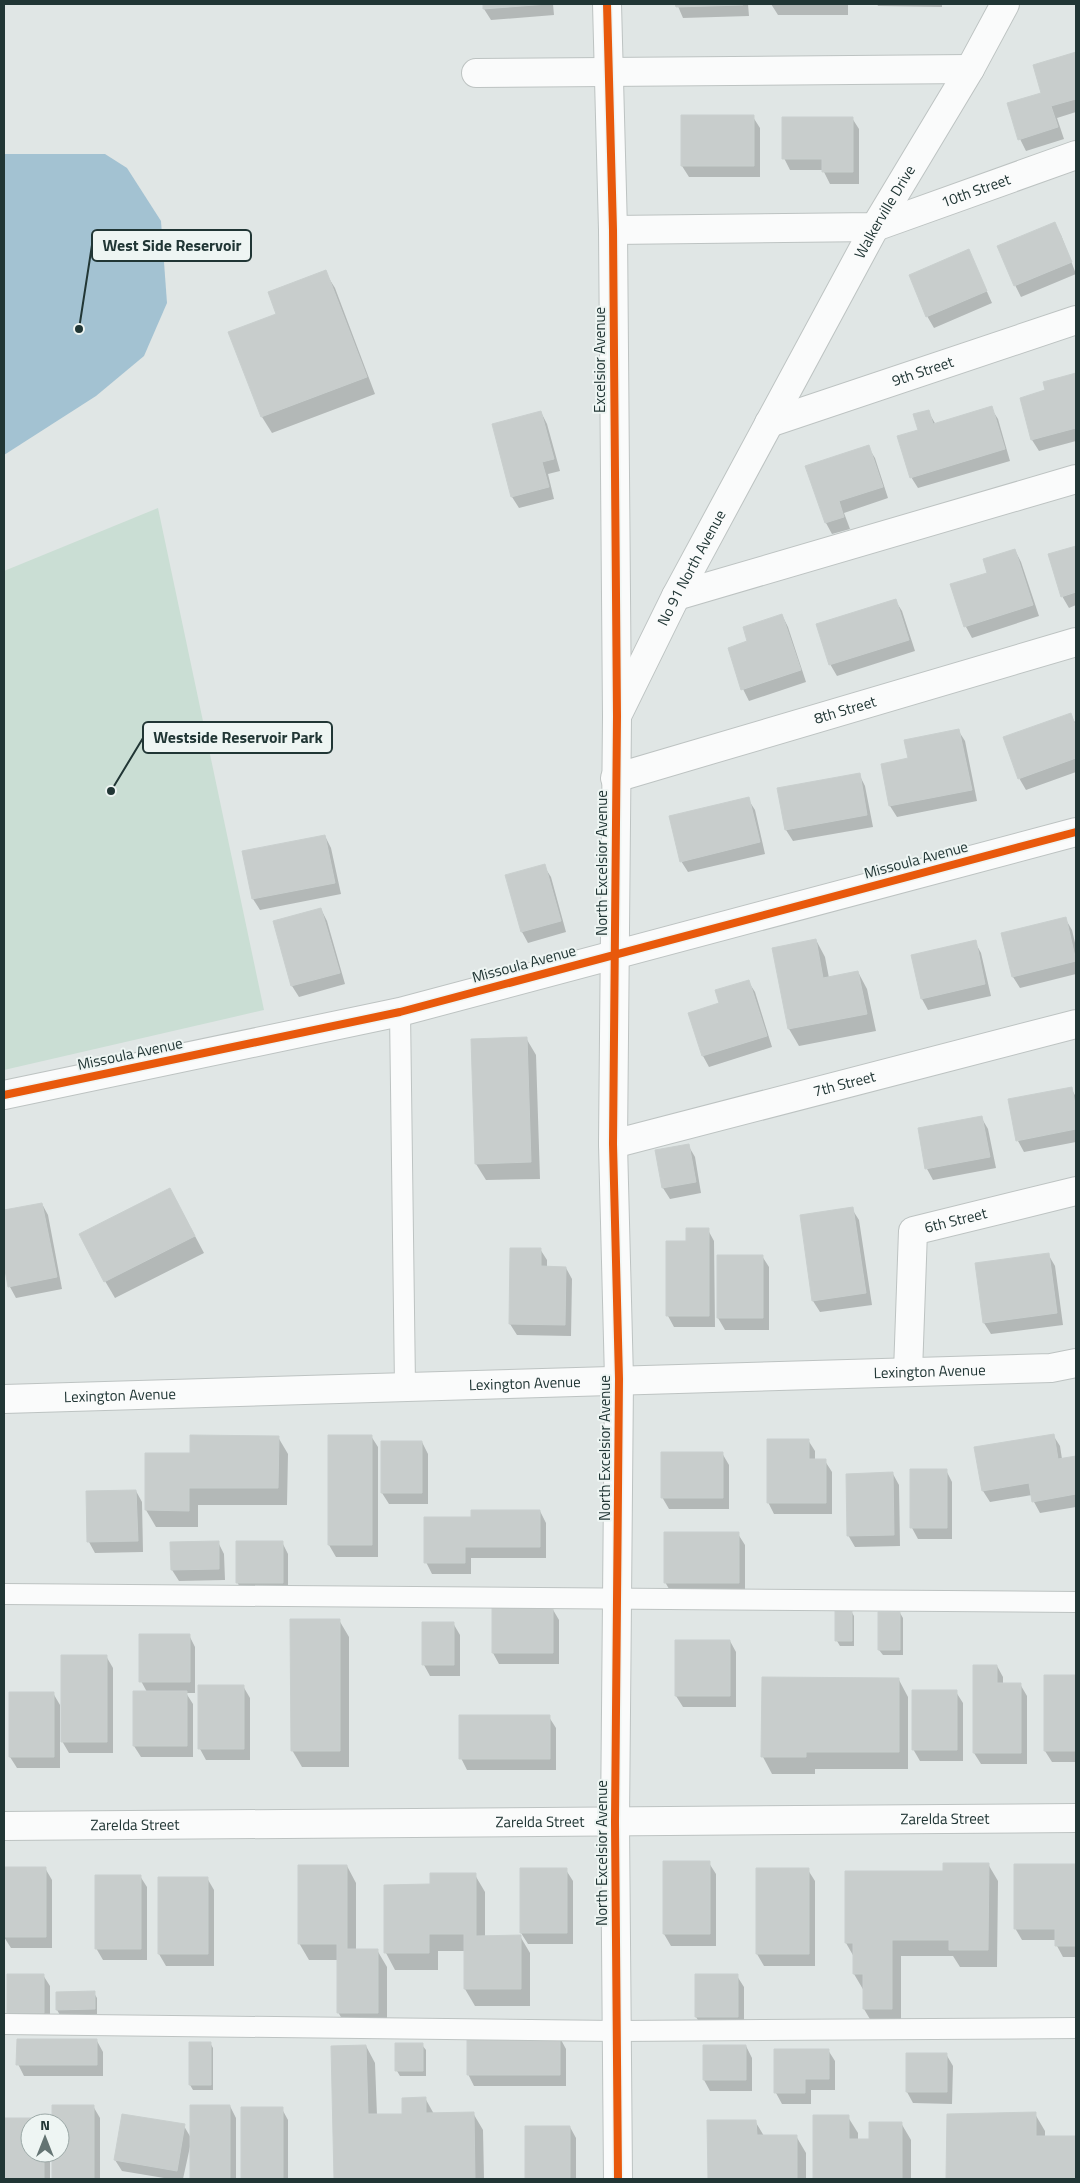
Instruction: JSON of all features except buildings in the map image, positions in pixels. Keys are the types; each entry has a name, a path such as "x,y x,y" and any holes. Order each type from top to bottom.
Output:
{"street":[{"name":"Excelsior Avenue","path":"607,4 613,230 617,716"},
{"name":"Walkerville Drive","path":"769,423 875,227 970,69 1006,4"},
{"path":"476,73 970,69"},
{"name":"10th Street","path":"613,230 875,227 1076,155"},
{"name":"9th Street","path":"769,423 1076,320"},
{"name":"No 91 North Avenue","path":"617,716 676,596 769,423"},
{"path":"676,596 1076,479"},
{"name":"8th Street","path":"615,778 1076,642"},
{"name":"North Excelsior Avenue","path":"617,716 613,1144 619,1380 615,1822 618,2179"},
{"name":"Missoula Avenue","path":"4,1095 400,1012 1076,832"},
{"name":"7th Street","path":"613,1144 1076,1024"},
{"name":"6th Street","path":"908,1372 913,1231 1076,1191"},
{"name":"Lexington Avenue","path":"4,1399 1051,1368 1076,1363"},
{"name":"Zarelda Street","path":"4,1826 1076,1818"}],"lane":[{"path":"400,1012 404,1386"},
{"path":"4,1594 1076,1602"},
{"path":"4,2024 617,2031 1076,2028"}],"green space":[{"path":"158,508 264,1010 4,1070 4,571"}],"water":[{"path":"4,154 105,154 127,168 161,221 167,303 144,356 96,396 4,455"}],"cycle path":[{"path":"607,4 613,230 617,716 613,1144 619,1379 615,1822 618,2179"},
{"path":"4,1095 400,1012 1076,832"}],"place":[{"name":"West Side Reservoir","path":"79,329"},
{"name":"Westside Reservoir Park","path":"111,791"}]}
